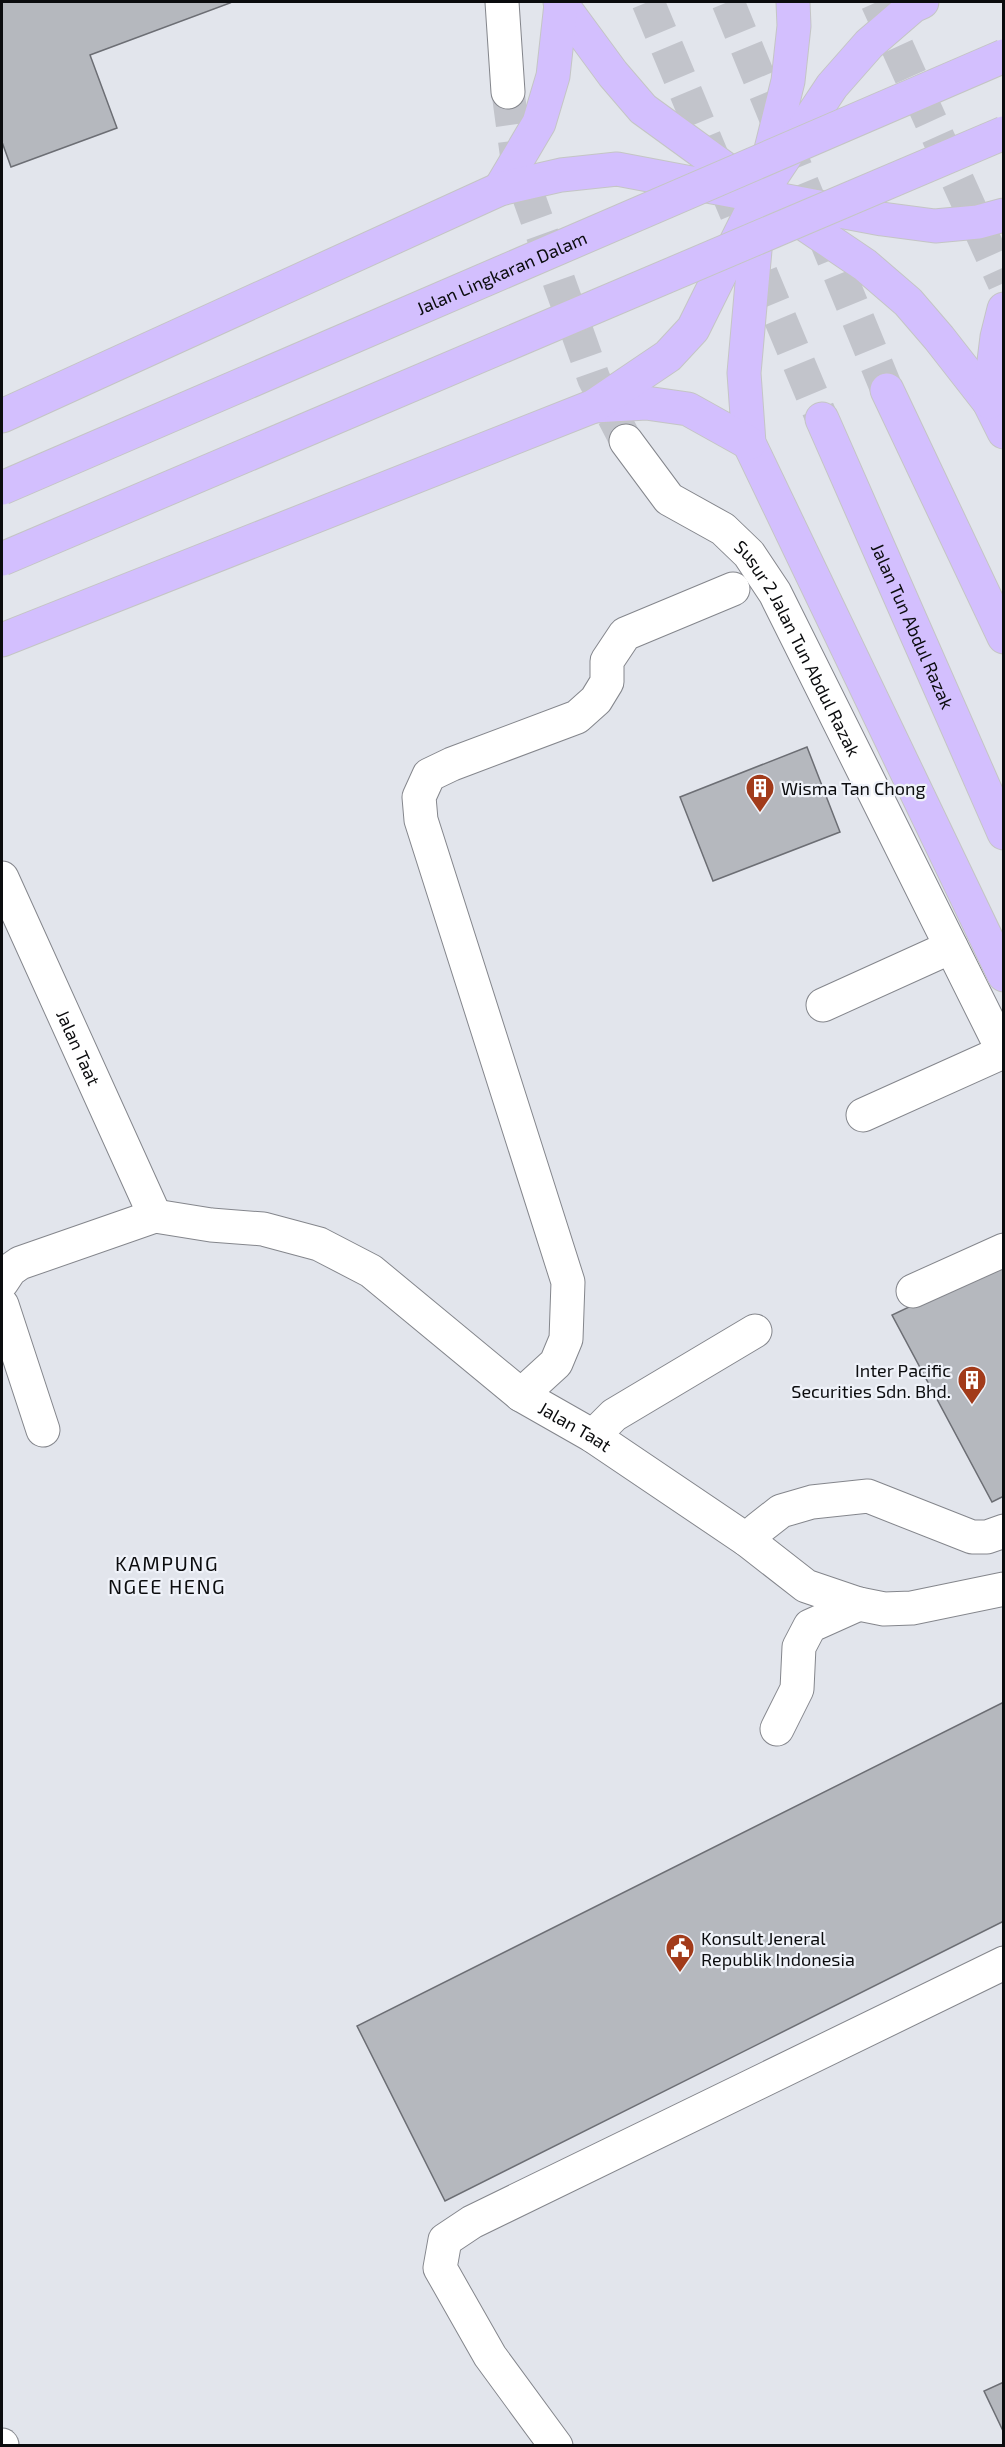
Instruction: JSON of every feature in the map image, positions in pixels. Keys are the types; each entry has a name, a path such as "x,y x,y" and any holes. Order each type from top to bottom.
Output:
{"highway":[{"path":"793,2 794,26 789,81 760,194 744,373 749,443 1004,975"},
{"path":"2,640 594,406 668,356 693,329 760,194 832,86 869,44 913,6 922,2"},
{"path":"560,3 613,74 643,109 760,194 865,265 908,302 989,402 1004,432"},
{"path":"500,189 539,123 553,76 560,3"},
{"name":"Jalan Lingkaran Dalam","path":"2,488 1004,56"},
{"path":"2,559 1004,133"},
{"path":"2,416 500,189 561,175 617,169 760,194 882,219 935,226 978,222 1004,215"},
{"path":"989,402 997,337 1004,309"},
{"path":"887,390 1004,637"},
{"path":"594,406 646,403 688,409 749,443"},
{"name":"Jalan Tun Abdul Razak","path":"822,419 1004,833"}],"street":[{"path":"502,2 508,92"},
{"name":"Susur 2 Jalan Tun Abdul Razak","path":"626,441 669,499 723,529 749,554 775,593 1003,1053"},
{"path":"521,1395 556,1363 566,1339 568,1282 422,820 419,796 429,775 452,764 577,717 596,700 607,682 607,661 625,634 733,589"},
{"name":"Jalan Taat","path":"2,878 155,1216"},
{"path":"823,1005 951,947"},
{"path":"863,1115 1003,1053"},
{"name":"Jalan Taat","path":"2,1282 10,1269 20,1263 155,1216 263,1230 319,1244 371,1271 521,1395 593,1436 747,1540 806,1586 859,1604 884,1609 912,1608 1002,1594"},
{"path":"913,1292 1004,1250"},
{"path":"2,1305 44,1430"},
{"path":"593,1436 614,1415 755,1330"},
{"path":"747,1540 781,1511 812,1502 868,1496 972,1537 987,1537 1004,1532"},
{"path":"777,1729 797,1689 799,1647 810,1626 859,1604"},
{"path":"556,2445 490,2356 440,2268 445,2240 472,2222 1004,1963"}],"building":[{"path":"2,2 230,3 90,55 117,128 11,167 2,142"},
{"name":"Wisma Tan Chong","path":"807,747 840,832 713,881 680,797"},
{"name":"Inter Pacific Securities Sdn. Bhd.","path":"1004,1262 1004,1496 992,1502 892,1315"},
{"name":"Konsult Jeneral Republik Indonesia","path":"1004,1702 1004,1921 445,2201 357,2026"},
{"path":"1004,2382 1004,2433 984,2391"}],"tunnel":[{"path":"648,2 822,419"},
{"path":"728,2 887,390"},
{"path":"877,2 1004,283"},
{"path":"508,92 518,167 594,379 626,441"}],"place":[{"name":"Wisma Tan Chong","path":"760,814"},
{"name":"Inter Pacific Securities Sdn. Bhd.","path":"972,1406"},
{"name":"Konsult Jeneral Republik Indonesia","path":"680,1974"}],"district":[{"name":"KAMPUNG NGEE HENG","path":"167,1574"}]}
